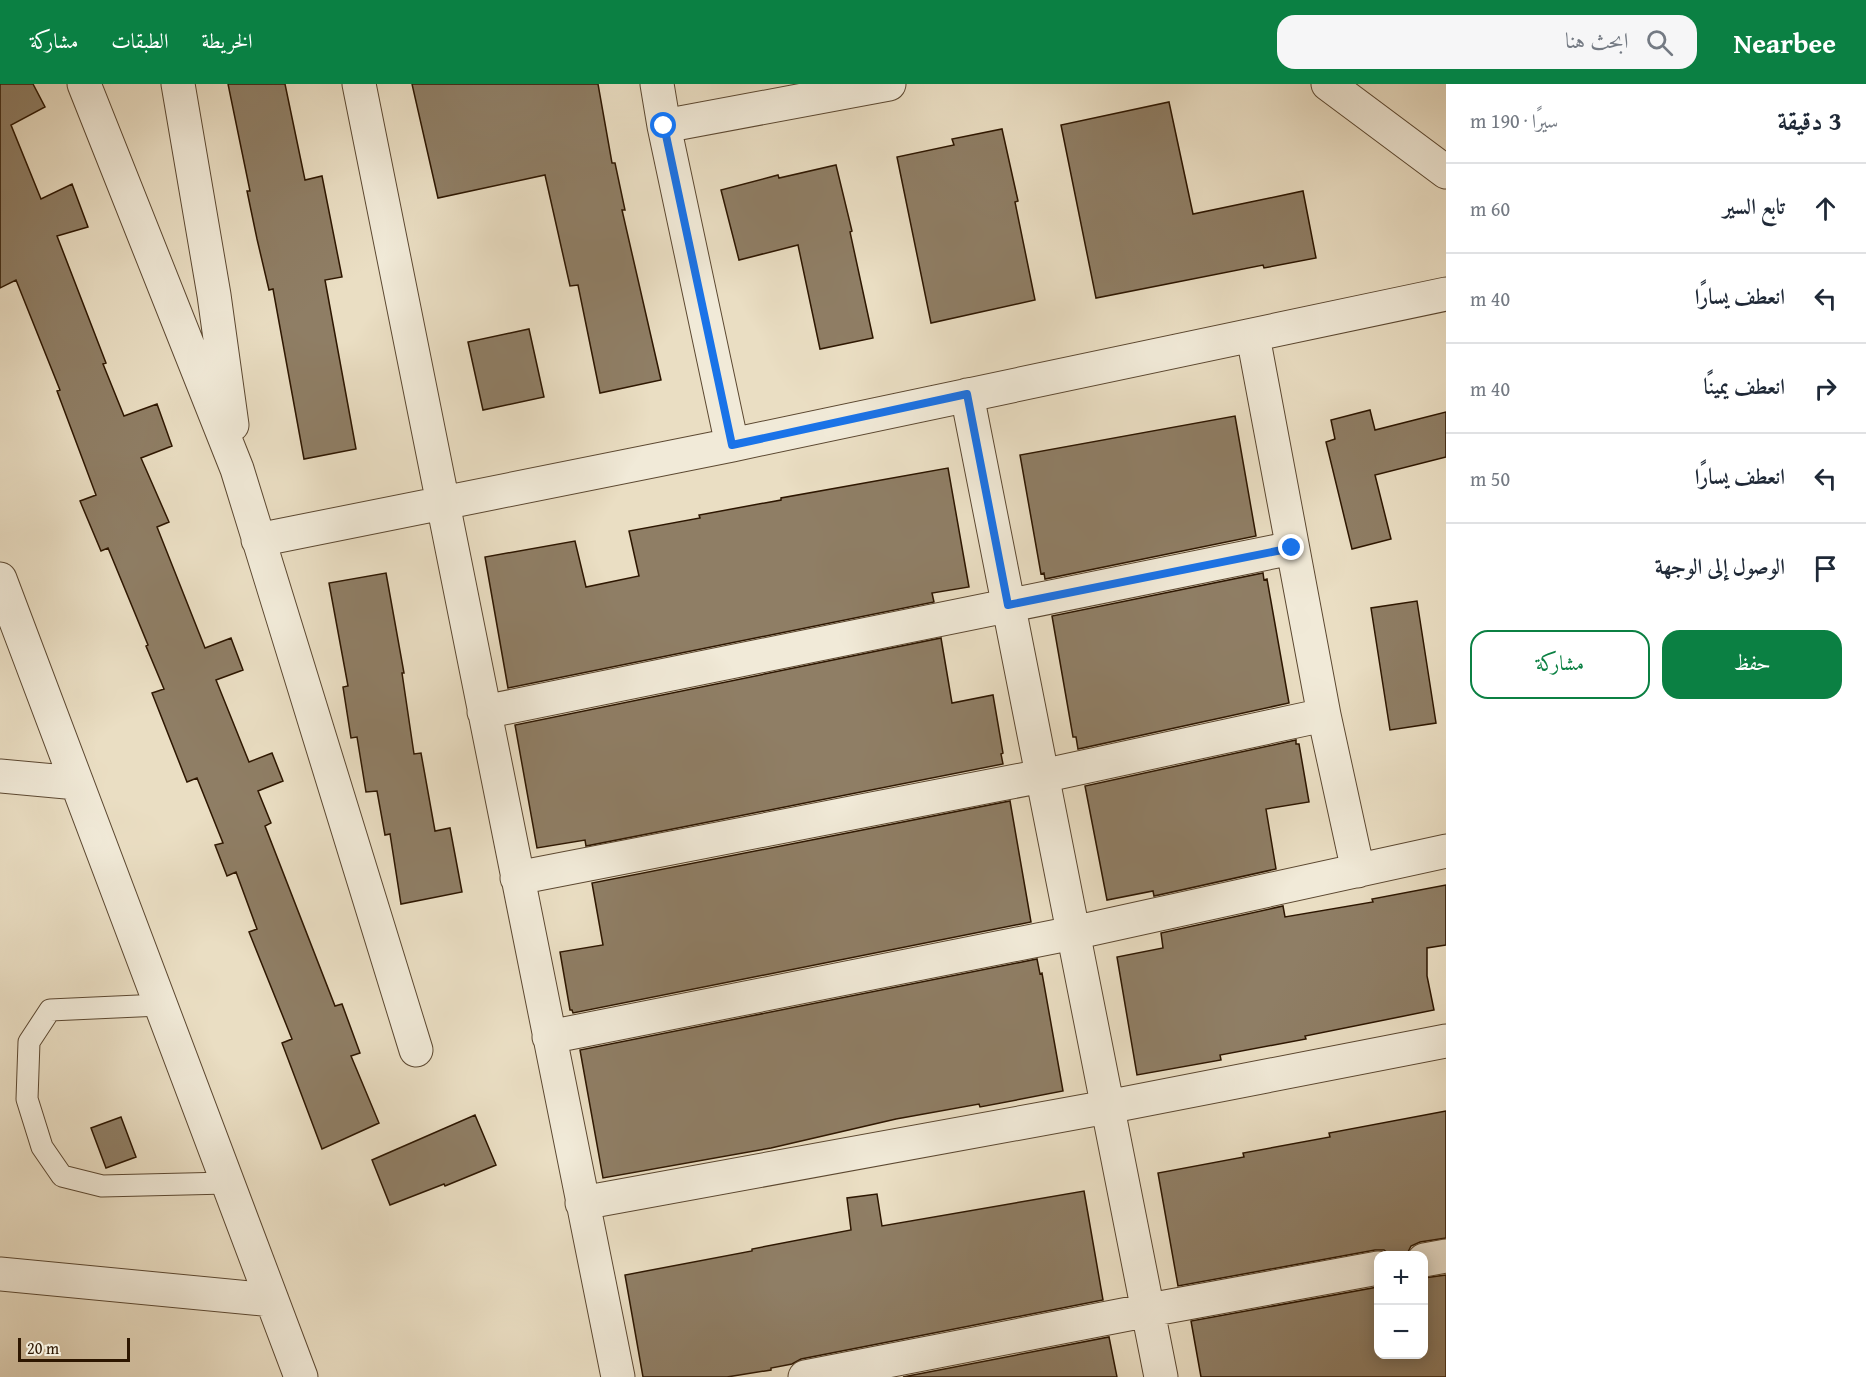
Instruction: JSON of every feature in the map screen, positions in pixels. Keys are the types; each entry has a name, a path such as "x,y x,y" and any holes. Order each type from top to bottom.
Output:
{"street":[{"path":"84,84 237,468 416,1050"},
{"path":"178,84 228,389 237,468"},
{"path":"359,84 618,1377"},
{"path":"657,84 732,445"},
{"path":"664,126 889,84"},
{"path":"1328,84 1446,171"},
{"path":"258,540 732,445 1446,294"},
{"path":"1252,336 1324,715 1358,871"},
{"path":"967,394 1161,1377"},
{"path":"484,711 1292,548"},
{"path":"0,579 301,1377"},
{"path":"517,878 1042,776 1324,715"},
{"path":"0,776 77,783"},
{"path":"549,1036 1073,933 1446,851"},
{"path":"582,1203 1107,1107 1446,1041"},
{"path":"1428,1259 1446,1256"},
{"path":"805,1377 1374,1269"},
{"path":"0,1274 272,1300"}],"lane":[{"path":"160,1005 51,1010 29,1042 27,1099 42,1147 62,1176 102,1186 227,1183"}],"building":[{"path":"0,84 33,84 45,107 11,125 41,199 72,184 88,227 57,236 106,363 103,364 124,416 157,404 172,446 141,458 169,522 157,527 205,648 231,638 243,670 216,680 249,762 272,753 283,781 258,791 271,823 265,826 335,1006 342,1004 360,1053 351,1056 379,1123 322,1149 282,1043 292,1039 249,932 257,929 236,872 227,876 215,845 223,843 197,778 187,782 152,693 164,689 146,646 148,645 108,548 101,551 80,501 96,495 57,391 60,390 16,280 0,288"},
{"path":"228,84 285,84 305,180 322,176 342,277 325,280 356,449 304,459 273,289 269,290 257,239 247,191 250,191"},
{"path":"412,84 598,84 612,163 615,163 625,210 622,210 661,380 600,393 578,285 570,286 545,175 438,198"},
{"path":"1169,102 1193,214 1303,191 1316,258 1264,268 1263,265 1096,298 1061,125"},
{"path":"1002,129 1018,201 1015,202 1035,300 931,323 897,157 954,145 952,139"},
{"path":"836,165 852,231 850,232 873,338 820,349 798,245 739,260 721,190 778,175 779,178"},
{"path":"529,329 544,397 483,410 468,342"},
{"path":"1370,410 1375,430 1446,412 1446,457 1375,475 1391,539 1352,549 1326,442 1335,439 1331,420"},
{"path":"1235,416 1256,536 1045,579 1044,573 1041,574 1020,455"},
{"path":"948,468 969,587 932,593 934,602 508,688 485,557 575,541 586,587 639,576 629,531 700,518 699,515 781,500 781,498"},
{"path":"386,573 404,673 402,673 414,754 421,753 435,831 450,828 462,892 401,904 390,834 385,835 377,791 366,792 357,737 351,738 343,687 348,686 329,583"},
{"path":"1263,573 1264,580 1267,579 1289,703 1078,749 1076,737 1073,737 1052,616"},
{"path":"1417,601 1436,723 1390,730 1371,608"},
{"path":"941,638 952,703 993,695 1003,764 586,846 585,840 537,848 515,725"},
{"path":"1296,740 1296,744 1299,744 1309,802 1266,809 1276,869 1154,896 1153,891 1107,900 1085,786"},
{"path":"1010,801 1031,922 573,1013 570,1010 560,952 603,945 592,883"},
{"path":"1446,885 1446,945 1427,948 1427,976 1434,1010 1305,1036 1306,1039 1220,1055 1221,1060 1137,1075 1117,957 1163,948 1161,933 1283,906 1285,917 1373,902 1372,899"},
{"path":"1037,959 1040,974 1042,973 1063,1091 980,1107 979,1104 896,1119 771,1148 603,1178 580,1050"},
{"path":"1446,1111 1446,1238 1420,1242 1411,1246 1408,1251 1375,1250 1178,1286 1158,1173 1244,1157 1243,1153 1330,1137 1329,1133"},
{"path":"475,1115 496,1165 390,1205 372,1160"},
{"path":"121,1117 136,1157 106,1168 91,1128"},
{"path":"1084,1191 1103,1300 801,1359 792,1364 771,1368 771,1370 727,1377 643,1377 625,1275 851,1230 847,1198 877,1194 882,1226"},
{"path":"1446,1275 1446,1377 1201,1377 1191,1321 1374,1288 1374,1359 1428,1359 1428,1277"},
{"path":"1109,1337 1117,1377 903,1377"}],"route":[{"path":"664,126 732,445 967,394 1008,605 1292,548"}]}
